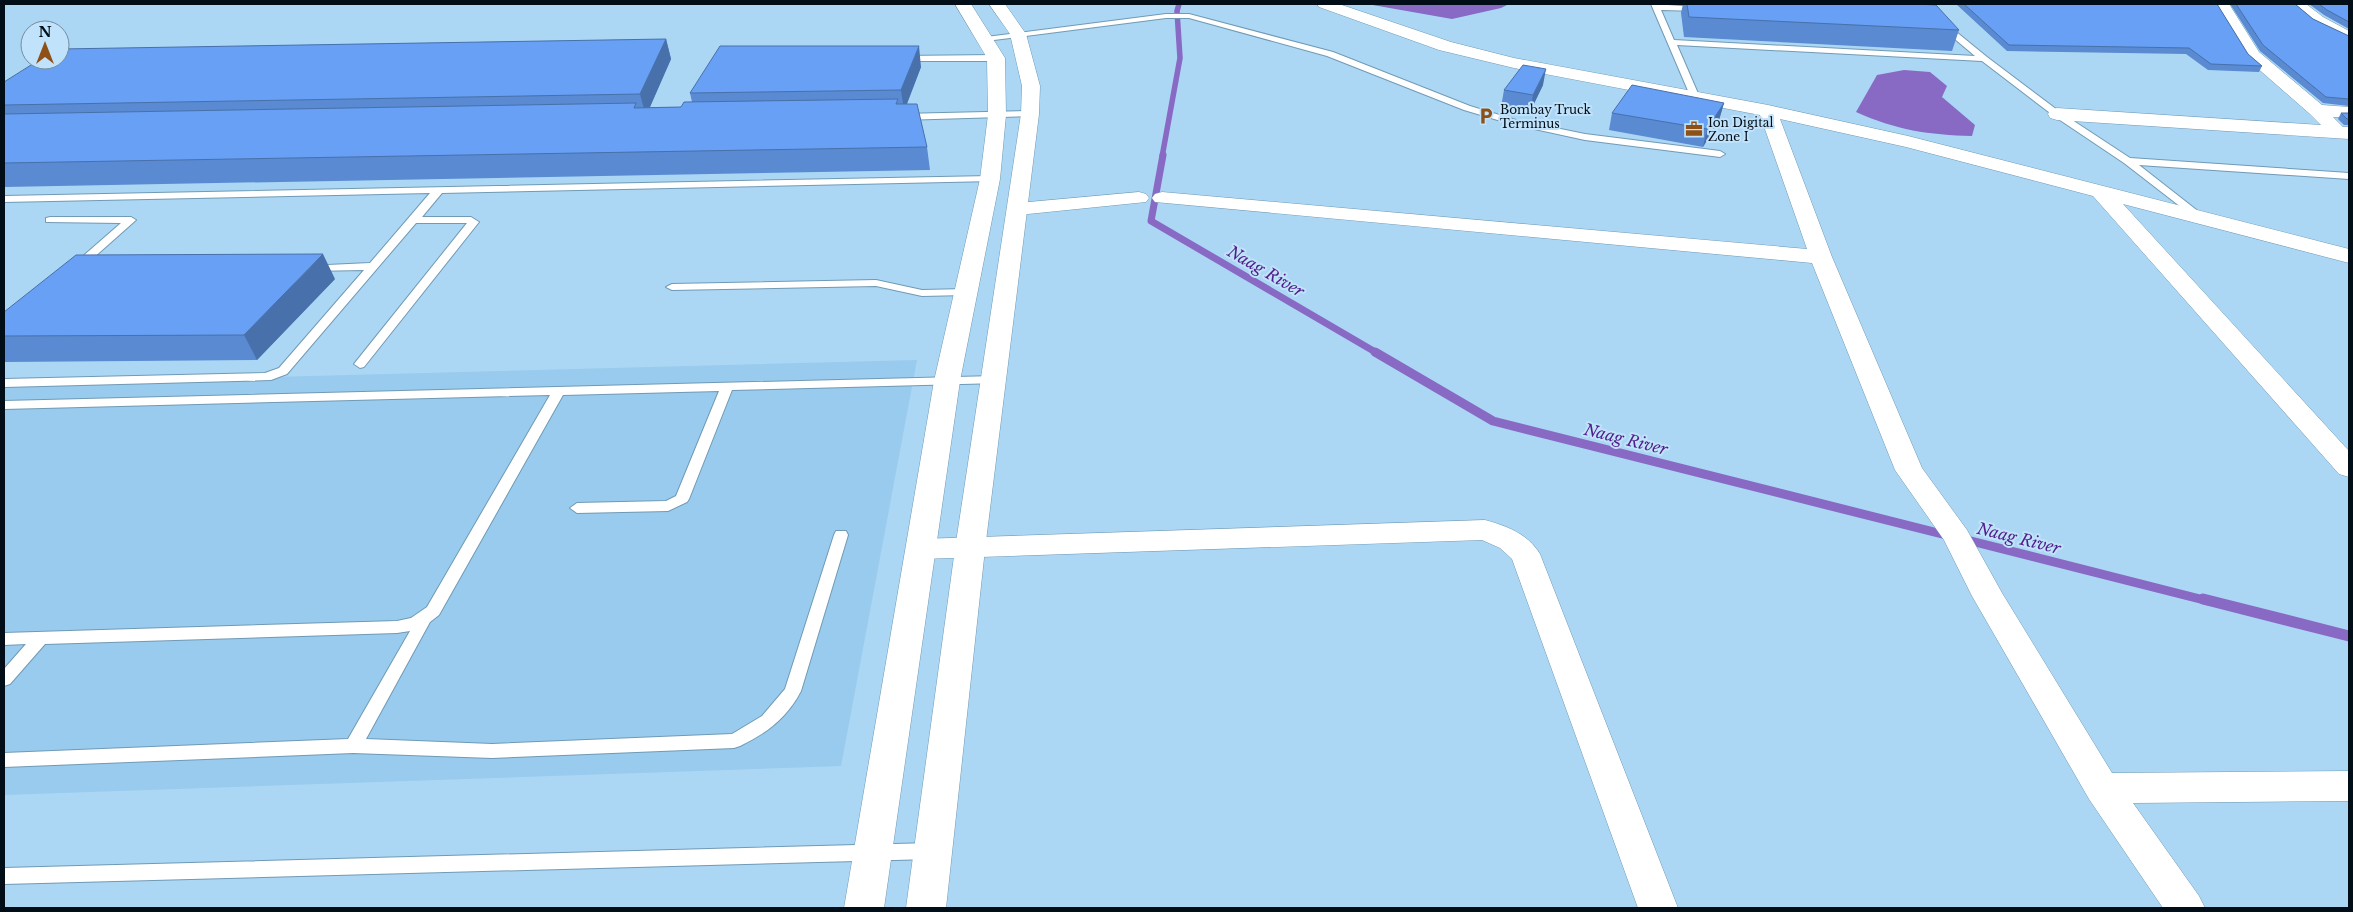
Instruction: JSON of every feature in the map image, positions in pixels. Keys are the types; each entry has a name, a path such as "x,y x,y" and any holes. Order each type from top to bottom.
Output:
{"main road":[{"path":"864,908 948,381 990,179 997,115 991,49 963,4"},
{"path":"926,908 970,549 995,380 1030,114 1031,86 1018,34 997,4"},
{"path":"1325,4 1445,46 1514,63 1768,111 1908,142 2349,256"},
{"path":"2221,4 2253,56 2343,132"},
{"path":"2296,4 2316,20 2349,37"},
{"path":"2317,110 2349,112"},
{"path":"1768,111 1820,257 1909,470 1957,537 1988,596 2102,788 2185,908"},
{"path":"2057,114 2343,132"},
{"path":"2099,190 2349,468"},
{"path":"1018,209 1150,198 1820,257"},
{"path":"921,549 970,549 1485,530 1512,541 1525,554 1658,908"},
{"path":"2102,788 2349,786"}],"lane":[{"path":"1917,4 1984,59 2057,114 2128,161 2203,219"},
{"path":"1695,98 1655,5 1714,10"},
{"path":"889,59 991,49 1018,34 1184,15 1330,54 1467,108 1514,122 1585,137 1720,154"},
{"path":"1919,20 1938,21"},
{"path":"1671,42 1984,59"},
{"path":"891,117 1030,114"},
{"path":"2128,161 2349,176"},
{"path":"4,199 990,179"},
{"path":"4,383 267,378 274,375 283,371 439,190"},
{"path":"50,220 131,220 67,275 87,275"},
{"path":"360,364 474,222 472,220 413,220"},
{"path":"294,268 374,266"},
{"path":"672,287 876,283 905,291 922,293 966,292"},
{"path":"4,405 995,380"},
{"path":"577,508 668,506 682,499 727,386"},
{"path":"353,746 423,621 433,612 559,390"},
{"path":"4,760 353,746 492,751 734,741 759,729 779,713 793,691 841,535"},
{"path":"4,639 397,627 413,625 423,621"},
{"path":"4,680 41,638"},
{"path":"4,876 933,851"}],"shaded area":[{"path":"1367,4 1509,4 1501,8 1452,19"},
{"path":"1904,70 1930,72 1947,86 1942,97 1975,125 1972,136 1913,130 1885,123 1856,112 1877,75"},
{"path":"917,360 841,766 4,795 4,384"}],"building":[{"path":"1687,4 1936,5 1959,30 1689,17"},
{"path":"1964,4 2217,4 2248,54 2262,66 2211,64 2189,48 2009,45"},
{"path":"2236,4 2295,4 2313,19 2349,36 2349,99 2326,97 2263,45"},
{"path":"2319,4 2349,4 2349,22 2327,10"},
{"path":"666,39 640,94 4,105 4,82 23,70 70,70 70,49"},
{"path":"720,46 919,46 901,90 690,93"},
{"path":"1523,65 1546,69 1533,95 1504,90"},
{"path":"1632,85 1724,103 1707,129 1612,113"},
{"path":"898,99 896,104 917,104 927,147 4,163 4,114 636,103 634,108 681,107 684,102"},
{"path":"2341,113 2349,113 2349,119 2347,119"},
{"path":"323,254 244,335 4,336 4,312 76,255"}],"waterway":[{"name":"Naag River","path":"1162,157 1180,58 1177,11 1179,4"},
{"name":"Naag River","path":"1163,155 1151,221 1377,353"},
{"name":"Naag River","path":"1375,352 1493,421 1950,536"},
{"name":"Naag River","path":"1963,539 2208,601"},
{"name":"Naag River","path":"2203,599 2349,636"}],"place":[{"name":"Bombay Truck Terminus","path":"1486,116"},
{"name":"Ion Digital Zone I","path":"1694,129"}]}
